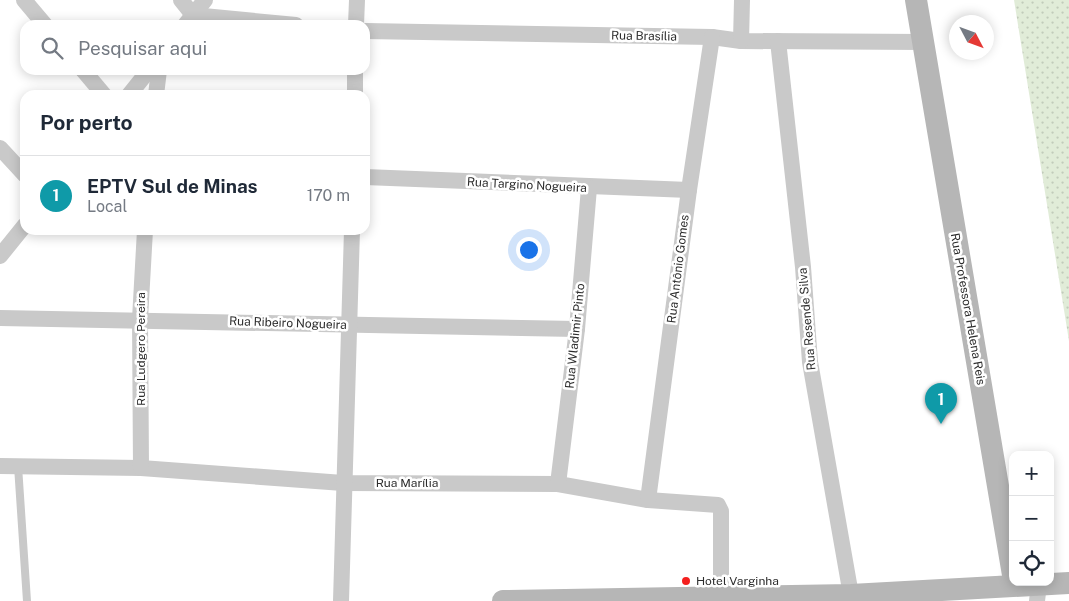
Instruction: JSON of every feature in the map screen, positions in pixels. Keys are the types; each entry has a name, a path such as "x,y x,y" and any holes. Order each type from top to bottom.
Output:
{"main road":[{"name":"Rua Professora Helena Reis","path":"916,0 1009,551"},
{"path":"503,601 721,599 851,595 1009,581"},
{"path":"1024,586 1038,593 1069,583"}],"street":[{"path":"24,0 42,20"},
{"path":"181,0 189,20 205,0"},
{"path":"356,20 357,0"},
{"path":"741,41 742,0"},
{"name":"Rua Brasília","path":"370,31 712,37 741,41 923,42"},
{"name":"Rua Antônio Gomes","path":"648,500 688,190 712,37"},
{"name":"Rua Resende Silva","path":"778,41 803,267 810,362 851,595"},
{"path":"87,75 100,90"},
{"path":"133,90 145,75"},
{"path":"157,90 158,75"},
{"path":"355,75 355,90"},
{"path":"0,148 20,170"},
{"name":"Rua Targino Nogueira","path":"370,177 590,188 688,190"},
{"name":"Rua Wladimir Pinto","path":"558,484 590,188"},
{"path":"0,256 20,231"},
{"name":"Rua Ludgero Pereira","path":"141,468 140,319 145,235"},
{"path":"341,601 352,235"},
{"name":"Rua Ribeiro Nogueira","path":"0,318 140,319 576,329"},
{"name":"Rua Marília","path":"0,466 141,468 343,483 558,484 648,500 718,506 720,508 721,599"}],"lane":[{"path":"18,466 27,601"}],"green space":[{"path":"1014,0 1069,0 1069,341"}],"place":[{"name":"EPTV Sul de Minas","path":"941,424"},
{"name":"Hotel Varginha","path":"686,581"}]}
